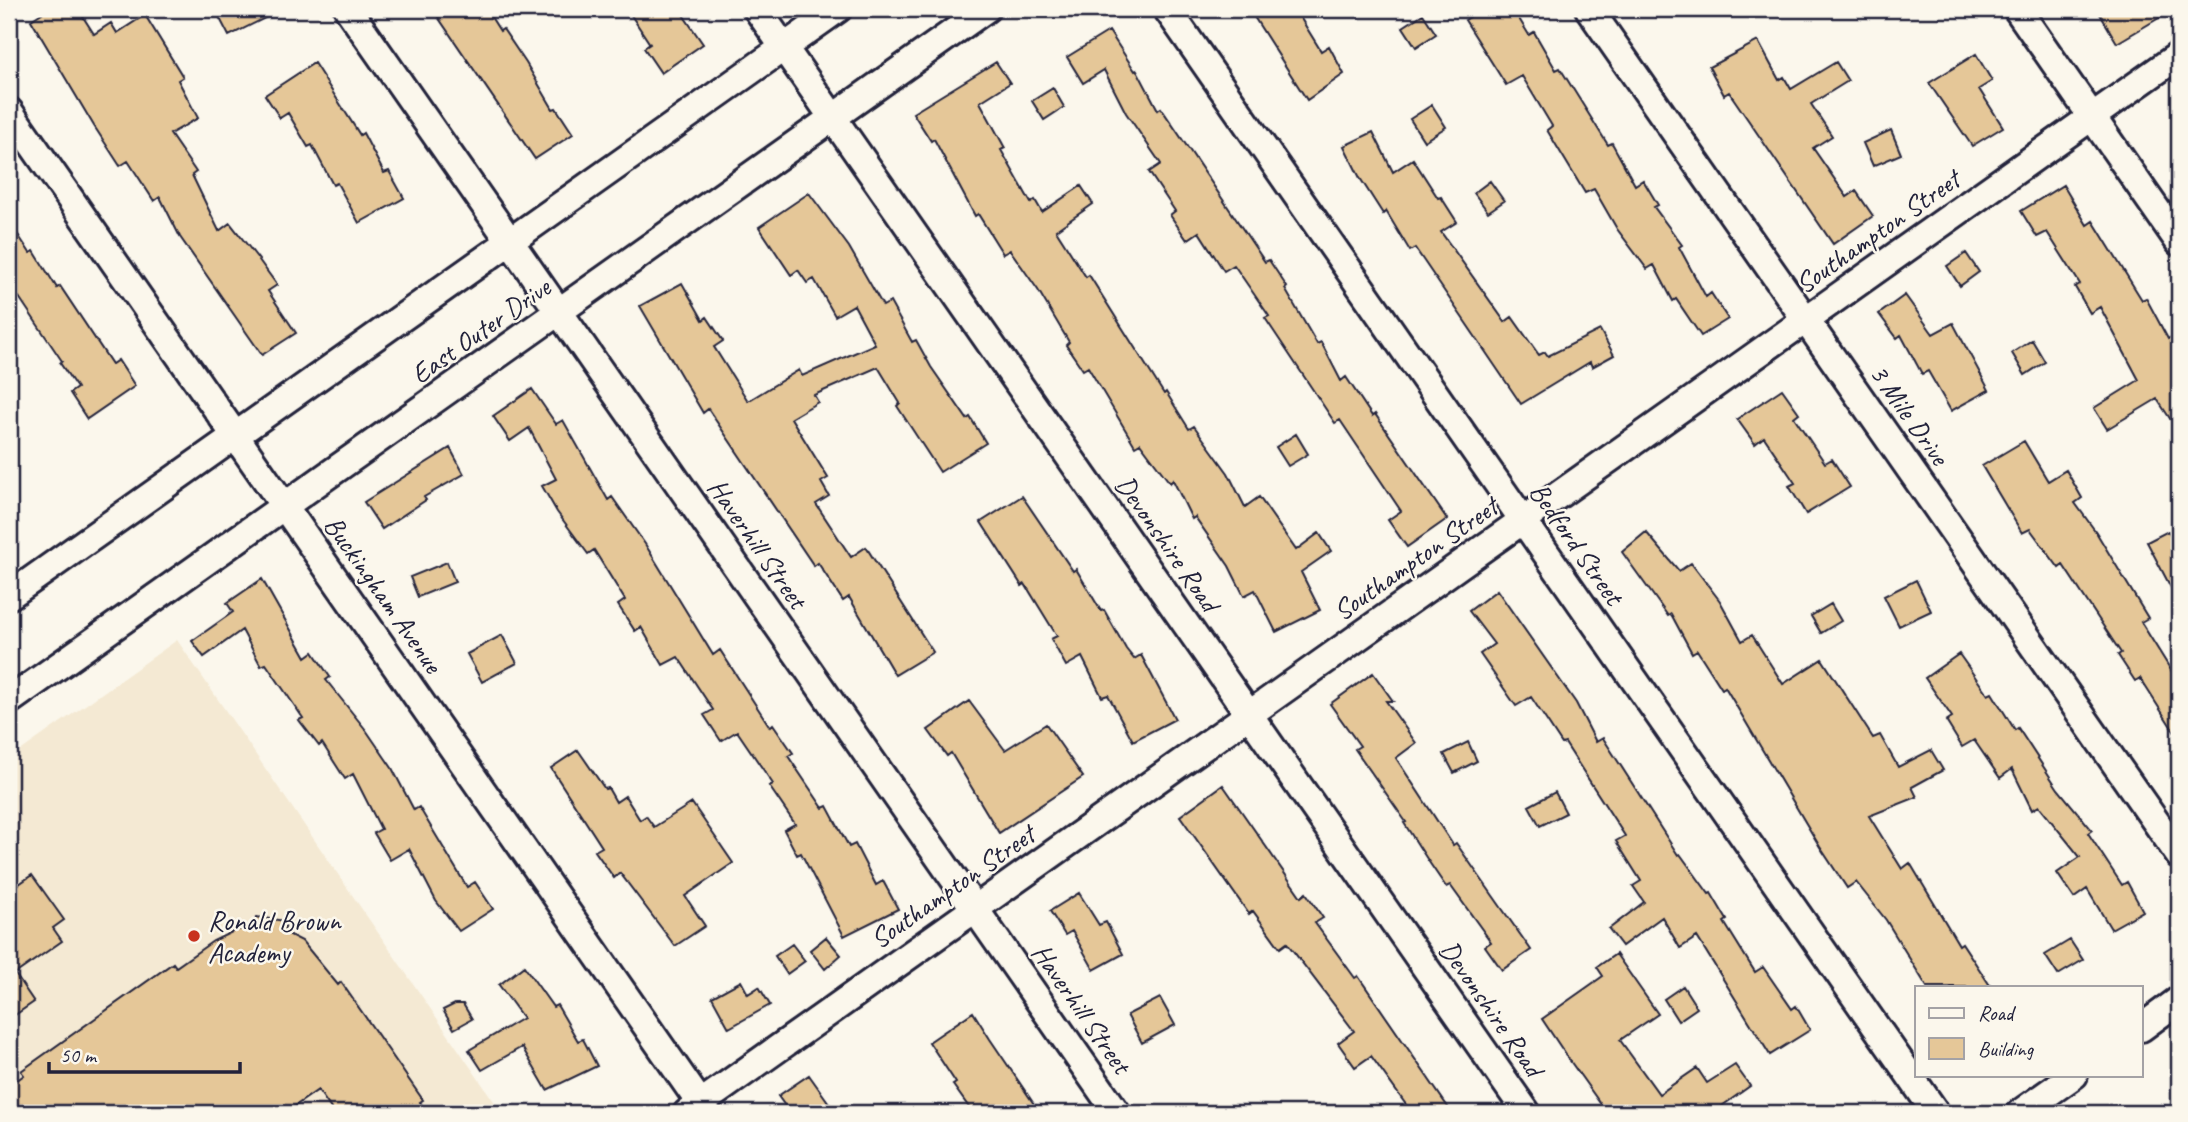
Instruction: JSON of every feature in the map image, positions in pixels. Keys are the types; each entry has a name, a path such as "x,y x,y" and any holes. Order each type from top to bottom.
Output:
{"street":[{"name":"Haverhill Street","path":"348,9 1117,1113"},
{"name":"Devonshire Road","path":"757,9 1527,1113"},
{"name":"East Outer Drive","path":"9,596 838,9"},
{"name":"East Outer Drive","path":"11,693 285,506 986,9"},
{"name":"Bedford Street","path":"1167,9 1936,1113"},
{"name":"3 Mile Drive","path":"1589,9 2179,855"},
{"path":"2017,9 2179,242"},
{"name":"Southampton Street","path":"698,1110 974,909 2179,55"},
{"name":"Buckingham Avenue","path":"9,111 285,506 698,1110"},
{"path":"2142,1027 2179,1000"},
{"path":"2020,1113 2073,1076"}],"shaded area":[{"name":"Ronald Brown Academy","path":"177,640 502,1113 9,1113 9,759"}],"building":[{"path":"48,9 78,9 94,34 111,23 117,33 145,15 183,77 178,80 198,118 170,134 196,172 192,175 219,231 230,223 259,260 277,285 268,291 296,333 262,355 180,237 160,197 154,201 128,161 120,166 94,126 31,20"},
{"path":"215,9 283,9 229,36"},
{"path":"451,9 486,9 500,31 503,29 553,109 556,108 573,134 535,159 438,17"},
{"path":"627,9 679,9 703,44 661,73 644,48 650,44"},
{"path":"1249,9 1295,9 1321,51 1329,46 1344,74 1307,100"},
{"path":"1483,9 1513,9 1529,35 1534,32 1556,70 1560,68 1608,145 1612,143 1635,185 1643,180 1658,205 1654,207 1682,245 1679,247 1706,297 1711,293 1728,319 1701,336 1676,299 1673,301 1654,265 1647,269 1617,229 1594,189 1585,193 1547,130 1552,126 1522,76 1506,85 1465,20"},
{"path":"2097,9 2174,9 2117,43"},
{"path":"1423,14 1436,34 1416,47 1403,27"},
{"path":"1109,31 1135,71 1137,70 1158,110 1161,108 1265,262 1269,260 1287,287 1285,289 1317,344 1321,342 1341,381 1346,377 1372,416 1375,414 1447,519 1407,547 1388,520 1401,511 1340,420 1335,423 1265,318 1269,316 1234,265 1224,271 1199,232 1187,240 1170,215 1175,211 1149,172 1161,164 1126,113 1104,70 1083,83 1067,57"},
{"path":"1758,41 1779,80 1784,77 1791,89 1836,62 1848,81 1811,104 1832,136 1813,148 1847,197 1856,191 1873,216 1833,244 1729,92 1724,95 1709,67"},
{"path":"1976,54 1992,81 1979,89 2003,127 1972,146 1929,83"},
{"path":"996,62 1010,83 980,102 1005,148 1001,150 1031,203 1035,200 1042,212 1081,186 1093,204 1056,230 1086,277 1089,275 1164,394 1166,392 1189,429 1194,426 1228,473 1245,507 1259,497 1296,550 1319,533 1331,551 1301,572 1320,610 1276,632 1255,590 1244,596 1229,566 1195,517 1192,519 1173,480 1170,483 1140,443 1135,446 1088,367 1083,370 1066,345 1069,342 1038,290 1010,250 1003,254 978,214 975,216 934,139 931,141 913,113"},
{"path":"314,63 360,135 363,133 384,173 389,171 404,198 359,223 337,183 333,185 312,145 308,147 288,113 280,118 265,95"},
{"path":"1053,88 1064,107 1044,120 1032,101"},
{"path":"1432,105 1446,127 1424,141 1410,119"},
{"path":"1891,130 1901,154 1873,166 1863,143"},
{"path":"1373,132 1393,172 1413,159 1457,222 1441,232 1505,322 1512,317 1539,355 1545,352 1548,356 1600,330 1614,355 1592,367 1590,362 1521,404 1415,248 1410,251 1386,211 1383,214 1360,178 1344,146"},
{"path":"1490,181 1504,201 1488,212 1474,193"},
{"path":"2063,185 2087,225 2093,221 2142,300 2146,298 2168,339 2171,337 2179,350 2179,432 2157,399 2107,429 2094,408 2139,380 2100,307 2090,313 2075,287 2080,284 2047,232 2037,237 2021,211"},
{"path":"809,193 849,247 883,306 890,302 912,342 916,340 931,367 967,419 970,417 986,443 940,472 897,406 900,403 878,367 814,395 818,402 791,418 828,478 821,482 829,496 816,504 851,557 866,547 933,652 895,675 849,597 843,601 818,563 814,566 708,409 703,413 640,306 682,283 703,320 707,317 723,341 714,347 748,401 799,370 802,376 875,344 854,305 835,316 814,279 807,283 798,270 791,275 759,227"},
{"path":"9,221 30,253 34,251 57,288 60,286 112,364 118,360 135,386 87,419 70,393 77,388 60,363 62,361 19,297 9,303"},
{"path":"1966,253 1979,272 1960,286 1947,266"},
{"path":"1905,295 1933,334 1953,323 1989,390 1951,411 1928,371 1922,374 1901,335 1897,338 1879,314"},
{"path":"2032,340 2045,362 2025,375 2012,353"},
{"path":"532,389 556,424 563,420 608,500 612,497 645,544 713,655 720,650 770,727 773,724 793,753 788,756 823,808 827,806 849,847 855,844 876,885 883,881 898,909 844,936 801,853 797,855 784,830 795,824 769,786 773,784 737,731 721,741 704,715 713,710 678,657 663,665 641,627 635,631 618,605 625,600 594,550 588,554 557,512 542,486 556,479 529,428 510,441 493,416"},
{"path":"1782,389 1799,413 1794,417 1825,463 1832,459 1850,487 1806,514 1789,486 1795,483 1764,437 1755,444 1737,419"},
{"path":"1296,434 1308,454 1288,466 1276,447"},
{"path":"2024,441 2048,481 2066,470 2082,498 2075,503 2096,532 2148,618 2141,622 2179,683 2179,739 2140,678 2135,681 2118,655 2121,653 2063,565 2059,568 2030,529 2022,533 1982,466"},
{"path":"450,448 464,474 424,497 426,500 382,529 364,502"},
{"path":"1022,496 1073,571 1076,569 1101,611 1104,610 1126,649 1134,659 1141,655 1175,719 1133,741 1108,695 1102,697 1082,657 1066,666 1051,639 1057,636 1025,584 1022,586 981,522"},
{"path":"2168,531 2179,553 2179,603 2147,542"},
{"path":"1646,532 1679,571 1691,563 1720,601 1742,641 1752,635 1783,684 1822,659 1873,738 1880,735 1898,767 1931,750 1943,770 1912,787 1917,797 1869,816 1902,869 1910,863 1959,945 1962,943 1990,986 1926,986 1886,920 1856,882 1847,888 1725,687 1722,689 1697,650 1692,653 1671,614 1668,616 1622,552"},
{"path":"447,562 455,582 418,597 410,577"},
{"path":"262,579 306,657 313,652 330,677 326,680 392,768 414,810 419,807 467,887 475,882 493,909 459,931 436,901 409,849 390,860 374,833 381,829 353,774 345,779 322,743 319,746 299,720 303,718 266,664 261,666 242,630 204,657 192,641 233,612 227,603"},
{"path":"1916,580 1931,611 1899,626 1884,596"},
{"path":"1497,590 1576,703 1596,742 1603,738 1678,855 1680,854 1709,894 1711,893 1727,920 1724,922 1755,972 1763,967 1792,1009 1796,1006 1810,1030 1770,1055 1697,937 1680,948 1662,917 1622,946 1609,929 1644,902 1633,886 1641,881 1616,841 1625,836 1565,743 1562,744 1531,697 1516,706 1480,654 1494,644 1469,611"},
{"path":"1831,604 1841,621 1821,633 1811,616"},
{"path":"502,635 517,663 482,682 467,654"},
{"path":"1959,654 1988,695 1992,693 2058,789 2092,830 2088,833 2122,885 2127,882 2143,911 2111,929 2087,889 2074,898 2057,873 2080,857 2039,806 2032,810 2012,769 2000,778 1974,740 1962,747 1946,721 1952,717 1925,678"},
{"path":"1373,673 1393,701 1386,701 1416,743 1396,758 1453,845 1456,843 1531,950 1502,970 1485,946 1491,942 1450,885 1446,887 1429,862 1404,823 1406,822 1355,749 1360,746 1330,704"},
{"path":"969,701 1005,750 1046,724 1083,777 999,833 951,753 947,756 928,730"},
{"path":"1468,742 1477,761 1454,773 1444,754"},
{"path":"578,750 616,802 625,796 640,820 646,816 654,827 692,803 733,863 685,896 705,926 675,946 620,873 614,878 595,851 602,847 551,768"},
{"path":"1223,785 1301,897 1306,893 1323,918 1315,923 1355,978 1358,976 1452,1113 1412,1113 1371,1056 1355,1067 1338,1043 1354,1031 1287,943 1280,948 1253,911 1249,914 1180,816"},
{"path":"1555,792 1566,813 1540,826 1529,806"},
{"path":"32,875 64,920 53,928 62,941 15,974 34,1002 9,1019 9,891"},
{"path":"1079,893 1099,925 1106,922 1123,954 1094,970 1072,931 1065,935 1050,911"},
{"path":"256,917 286,921 284,932 302,941 338,985 341,982 423,1100 420,1102 428,1113 334,1113 318,1090 285,1113 9,1113 9,1086 24,1075 21,1071 173,963 176,967 213,941 234,931 254,926"},
{"path":"826,937 841,955 825,969 810,950"},
{"path":"2070,940 2083,960 2058,975 2045,955"},
{"path":"792,944 805,961 787,974 775,956"},
{"path":"1616,954 1658,1014 1620,1040 1659,1094 1697,1068 1707,1083 1735,1065 1750,1086 1722,1106 1727,1113 1607,1113 1568,1058 1542,1019 1603,976 1597,967"},
{"path":"524,966 553,1007 557,1005 578,1041 583,1039 597,1066 547,1090 522,1047 482,1070 469,1050 523,1018 499,985"},
{"path":"741,981 748,994 759,987 770,1005 729,1028 712,997"},
{"path":"1683,986 1697,1008 1678,1021 1664,999"},
{"path":"1160,998 1175,1025 1142,1043 1127,1015"},
{"path":"455,1004 463,1004 472,1019 454,1029 443,1010"},
{"path":"973,1012 1040,1113 973,1113 953,1085 956,1083 929,1042"},
{"path":"809,1075 836,1113 790,1113 778,1096"}],"place":[{"name":"Ronald Brown Academy","path":"194,936"}]}
